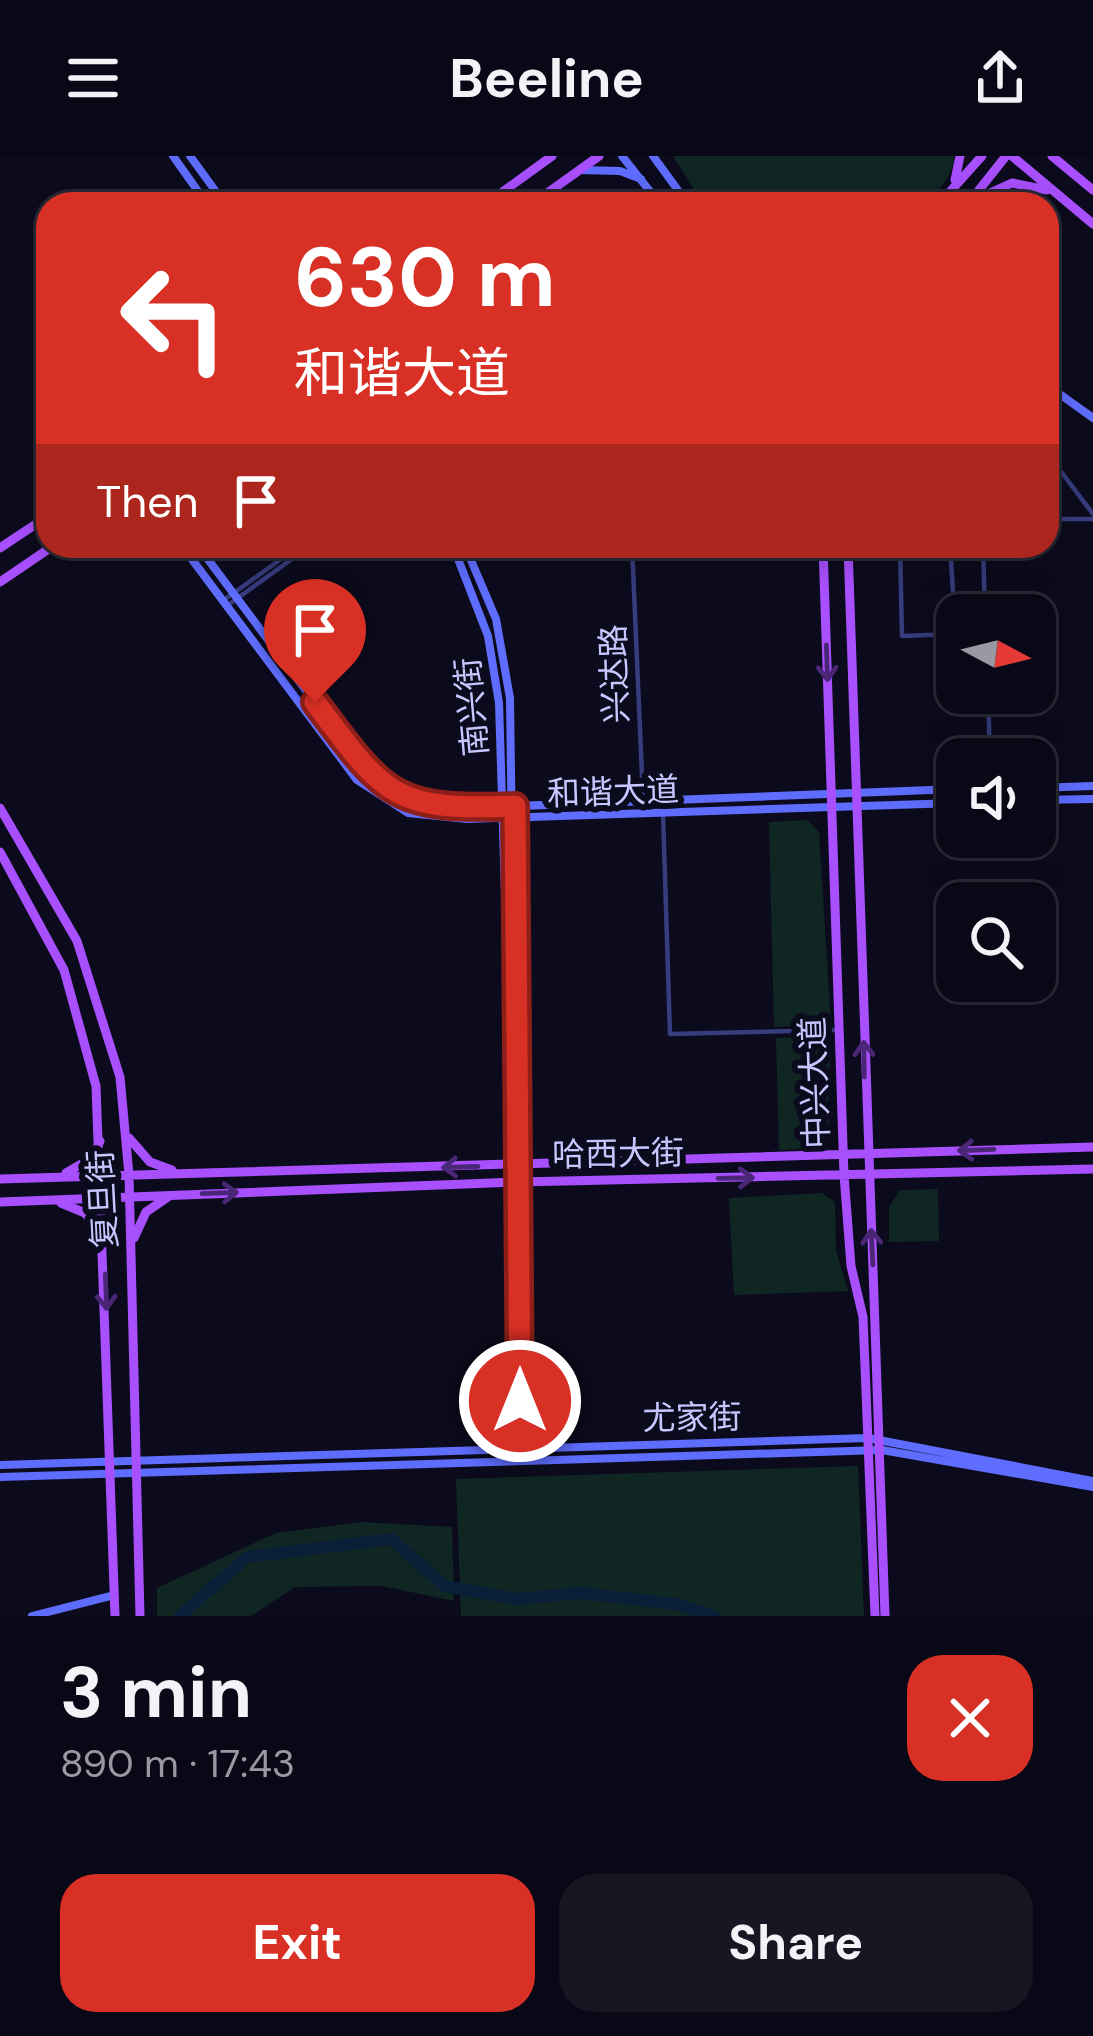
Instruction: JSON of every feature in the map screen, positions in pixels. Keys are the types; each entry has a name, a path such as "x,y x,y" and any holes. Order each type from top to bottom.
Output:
{"main road":[{"path":"173,156 198,192"},
{"path":"190,156 216,192"},
{"path":"502,192 552,156"},
{"path":"548,192 599,156"},
{"path":"622,156 651,192"},
{"path":"653,156 679,192"},
{"path":"663,170 664,156"},
{"path":"951,189 959,156"},
{"path":"949,192 982,156"},
{"path":"978,192 1009,156 1054,191"},
{"path":"1052,156 1093,190"},
{"path":"578,170 620,171 641,179"},
{"path":"992,192 1012,183 1054,191"},
{"path":"1059,195 1093,224"},
{"path":"1059,392 1093,418"},
{"path":"0,548 36,524"},
{"path":"0,582 36,558"},
{"name":"和谐大道","path":"193,558 366,771 385,788 431,806 936,789"},
{"name":"和谐大道","path":"205,558 357,780 376,796 421,816 516,818 936,804"},
{"name":"南兴街","path":"458,558 488,636 499,703 517,1182 518,1445"},
{"name":"南兴街","path":"470,558 496,619 508,675 516,818 516,1165"},
{"name":"中兴大道","path":"823,558 844,1175 851,1266 863,1316 875,1616"},
{"name":"中兴大道","path":"848,558 885,1616"},
{"path":"1056,787 1093,786"},
{"path":"1056,800 1093,799"},
{"name":"复旦街","path":"0,808 53,892 83,957 113,1043 129,1175 140,1616"},
{"name":"复旦街","path":"0,852 64,970 92,1062 103,1175 115,1616"},
{"path":"126,1133 150,1162 189,1174"},
{"path":"52,1178 92,1158 101,1136"},
{"name":"哈西大街","path":"0,1179 1093,1147"},
{"name":"哈西大街","path":"0,1202 517,1182 1093,1169"},
{"path":"131,1249 146,1212 172,1194"},
{"path":"50,1200 91,1217 104,1243"},
{"name":"尤家街","path":"0,1477 112,1467 136,1458 868,1438 882,1445 1093,1484"},
{"name":"尤家街","path":"0,1465 112,1467 137,1475 869,1452 882,1445"},
{"path":"32,1616 114,1595"}],"street":[{"path":"1059,469 1093,516"},
{"path":"1059,518 1093,516"},
{"path":"231,599 284,558"},
{"path":"231,599 292,558"},
{"name":"兴达路","path":"633,558 643,800"},
{"path":"900,558 902,636 936,635"},
{"path":"950,558 951,594"},
{"path":"983,558 984,594"},
{"path":"663,814 670,1034 839,1030"},
{"path":"0,883 14,874"}],"green space":[{"path":"673,156 954,156 949,176 937,192 696,192"},
{"path":"808,820 819,832 831,1025 774,1027 769,822"},
{"path":"830,1036 828,1139 818,1148 779,1150 776,1038"},
{"path":"938,1189 939,1241 889,1242 889,1207 900,1190"},
{"path":"822,1193 835,1202 836,1250 848,1291 734,1295 729,1198"},
{"path":"858,1466 864,1616 461,1616 456,1479"},
{"path":"361,1522 452,1527 454,1601 382,1586 295,1587 251,1616 157,1616 157,1588 276,1533"}],"waterway":[{"path":"180,1616 247,1557 392,1539 444,1586 516,1599 580,1593 676,1604 714,1616"}],"route":[{"path":"315,702 366,771 400,796 449,808 515,806 520,1401"}]}
